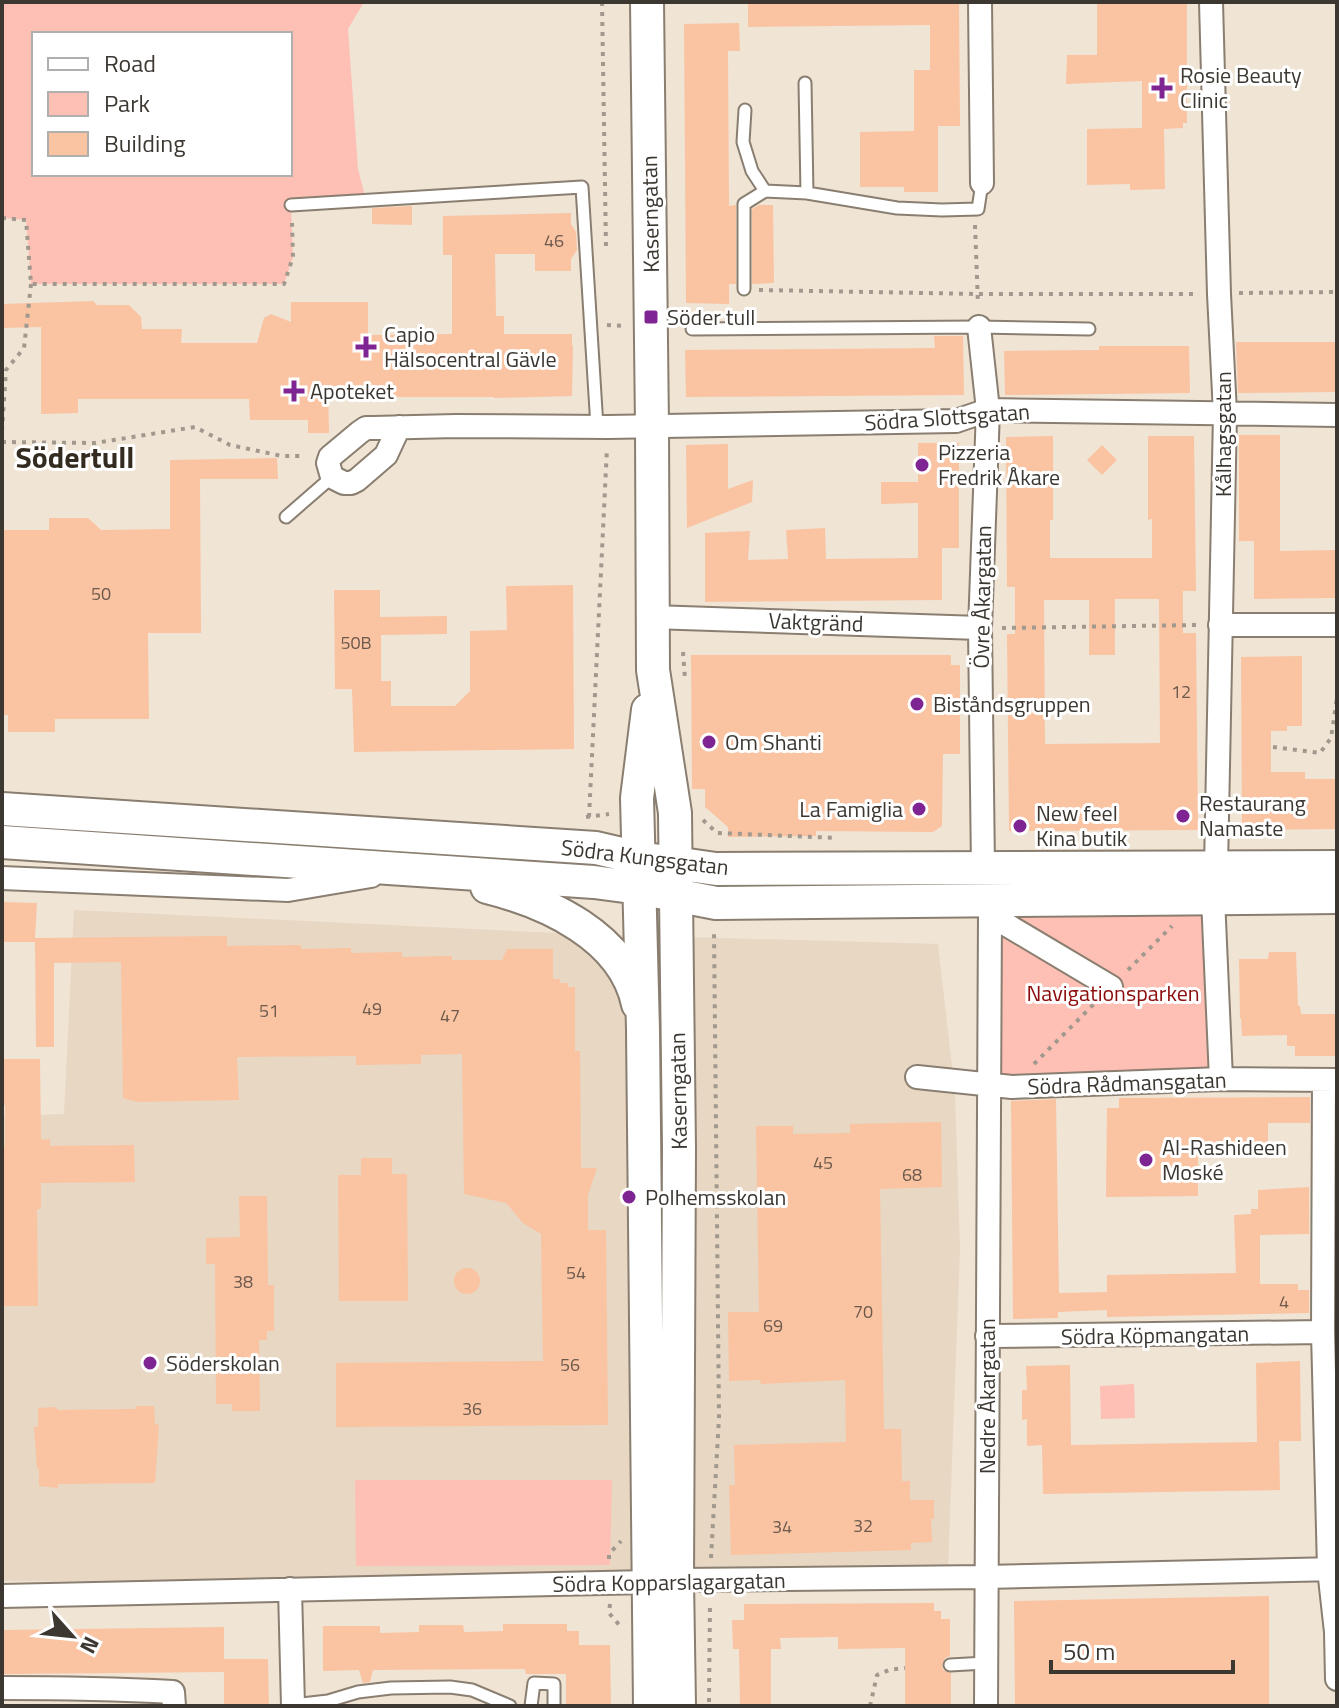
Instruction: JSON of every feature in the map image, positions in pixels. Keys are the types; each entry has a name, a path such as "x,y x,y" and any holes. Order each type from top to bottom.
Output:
{"main road":[{"name":"Kaserngatan","path":"647,2 653,670 675,813 679,1148 663,1581 650,1706"},
{"name":"Kaserngatan","path":"653,670 637,812 663,1581 679,1706"},
{"name":"Södra Kungsgatan","path":"2,809 596,848 675,895 716,903 1214,882 1337,867"},
{"name":"Södra Kungsgatan","path":"2,842 594,882 675,863 716,869 983,868 1214,882 1337,897"},
{"path":"409,869 531,900 588,930 610,951 627,976 636,996 643,1030"}],"street":[{"path":"980,2 982,183"},
{"name":"Kålhagsgatan","path":"1211,2 1225,413 1214,882 1221,1079"},
{"name":"Övre Åkargatan","path":"979,327 988,410 980,628 983,868"},
{"name":"Södra Slottsgatan","path":"652,426 956,421 988,410 1337,415"},
{"path":"399,427 386,455 357,480 344,483 332,477 328,463 330,457 366,428 399,427 652,426"},
{"name":"Vaktgränd","path":"652,617 980,628"},
{"path":"1220,625 1337,625"},
{"name":"Södra Kungsgatan","path":"2,878 288,890 409,869"},
{"name":"Nedre Åkargatan","path":"986,1706 990,915 1111,987"},
{"name":"Södra Rådmansgatan","path":"917,1077 1012,1087 1221,1079 1331,1080"},
{"path":"1331,1080 1328,1327 1337,1679"},
{"name":"Södra Köpmangatan","path":"987,1336 1241,1334 1328,1327"},
{"name":"Södra Kopparslagargatan","path":"2,1596 1333,1569"},
{"path":"290,1589 293,1706"},
{"path":"2,1688 173,1692 174,1706"}],"lane":[{"path":"805,83 807,193"},
{"path":"745,110 743,142 752,171 765,191"},
{"path":"744,289 744,204 765,191 807,193 897,208 978,209 982,183"},
{"path":"291,205 582,187 597,427"},
{"path":"692,329 1089,329"},
{"path":"286,517 332,477"},
{"path":"950,1665 986,1663"},
{"path":"531,1706 534,1683 554,1684 554,1706"},
{"path":"293,1706 369,1690 450,1687 472,1690 510,1706"}],"path":[{"path":"31,284 284,284 293,257 291,205"},
{"path":"978,209 975,225 979,327"},
{"path":"2,218 26,220 31,284 24,348 6,370 2,431"},
{"path":"744,289 978,294 1337,292"},
{"path":"607,325 625,326"},
{"path":"2,442 95,443 195,427 230,445 282,456 335,452"},
{"path":"980,628 1220,625"},
{"path":"1273,747 1320,753 1331,738 1337,698"},
{"path":"575,819 637,812"},
{"path":"675,813 696,813 717,833 842,839"},
{"path":"709,1706 710,1581 719,1418 713,935"},
{"path":"870,1706 877,1675 905,1668"}],"shaded area":[{"name":"Polhemsskolan","path":"74,910 579,934 938,944 955,1093 960,1249 948,1569 617,1581 2,1581 2,1116 64,1114"}],"green space":[{"path":"2,2 364,2 348,29 358,169 366,200 291,205 293,257 284,284 31,284 26,220 2,218"},
{"name":"Navigationsparken","path":"1212,910 1220,1071 988,1079 990,915"},
{"path":"1134,1384 1135,1418 1101,1419 1100,1386"},
{"path":"355,1480 612,1480 610,1565 356,1566"}],"building":[{"path":"748,2 959,2 960,126 938,126 938,192 904,192 904,187 860,187 860,132 914,131 914,70 930,70 930,25 748,27"},
{"path":"1097,2 1187,2 1187,123 1183,123 1183,128 1164,129 1165,189 1130,190 1130,184 1087,185 1087,129 1142,128 1142,81 1066,84 1067,55 1097,55"},
{"path":"739,23 740,51 728,51 729,206 736,205 736,284 729,284 729,304 686,303 684,24"},
{"path":"759,205 773,205 774,283 752,284 752,209"},
{"path":"412,206 412,225 372,224 372,208"},
{"path":"571,213 577,250 571,259 571,271 535,271 535,254 495,254 496,316 504,316 504,334 572,334 572,396 378,397 378,386 328,386 329,433 308,433 308,420 250,420 249,399 78,399 78,413 41,414 41,327 2,328 2,304 93,301 97,305 129,305 141,317 142,329 182,329 181,343 257,343 264,318 271,314 291,322 291,302 368,302 368,335 452,334 452,255 443,255 443,216"},
{"path":"934,336 963,336 964,395 686,397 685,350 935,348"},
{"path":"1236,342 1337,342 1337,392 1238,393"},
{"path":"1099,346 1189,346 1190,393 1005,395 1004,351 1099,350"},
{"path":"1239,435 1280,435 1280,551 1337,550 1337,598 1254,599 1254,541 1239,541"},
{"path":"1053,436 1050,558 1152,558 1152,519 1148,520 1148,436 1194,436 1196,591 1183,591 1183,633 1196,633 1198,830 1009,831 1007,634 1015,634 1015,587 1007,587 1006,437","holes":["1115,599 1159,599 1160,743 1045,744 1044,600 1089,600 1089,655 1115,655"]},
{"path":"918,443 959,443 959,548 942,548 942,600 705,602 705,533 750,531 748,560 788,559 786,530 825,528 826,559 918,558 918,503 881,504 881,482 918,482"},
{"path":"728,444 728,489 753,480 752,502 687,528 686,445"},
{"path":"1102,445 1117,460 1102,475 1087,460"},
{"path":"277,458 278,479 200,479 201,633 148,633 149,719 55,719 55,732 8,732 8,715 2,715 2,530 49,530 49,518 88,518 101,530 170,529 170,460"},
{"path":"573,585 574,749 354,752 352,689 335,689 334,590 380,590 380,617 447,616 447,634 381,635 381,681 391,681 391,706 455,706 470,691 470,631 507,630 506,586"},
{"path":"691,655 951,655 951,665 960,665 960,754 943,754 942,826 933,832 816,831 816,836 728,837 728,827 705,807 705,789 692,789"},
{"path":"1302,656 1302,726 1287,726 1287,731 1271,731 1271,772 1305,772 1305,779 1337,779 1337,829 1242,830 1241,657"},
{"path":"2,902 37,903 35,938 227,936 227,946 351,948 351,953 402,952 402,957 452,956 452,960 502,960 507,949 553,949 553,979 575,987 575,1051 580,1051 581,1168 597,1168 588,1195 588,1230 606,1230 608,1425 336,1427 336,1363 543,1361 541,1234 523,1223 506,1203 464,1194 462,1054 421,1055 421,1064 356,1065 356,1056 237,1057 239,1100 137,1102 123,1098 121,962 54,963 54,1047 36,1047 35,942 2,942"},
{"path":"1269,952 1296,952 1301,1014 1337,1014 1337,1056 1295,1056 1295,1046 1287,1046 1287,1035 1242,1036 1239,959 1268,959"},
{"path":"2,1059 40,1059 41,1140 50,1139 50,1146 134,1145 135,1182 41,1183 41,1209 37,1209 38,1306 4,1306 2,1146 5,1146 5,1105 2,1105"},
{"name":"Al-Rashideen Moské","path":"1310,1097 1310,1123 1268,1123 1268,1154 1249,1154 1249,1143 1198,1143 1198,1196 1106,1197 1107,1108 1119,1108 1119,1098"},
{"path":"1056,1099 1059,1293 1107,1292 1107,1275 1236,1273 1234,1215 1251,1214 1251,1209 1258,1209 1258,1190 1309,1187 1309,1234 1260,1235 1260,1284 1298,1284 1298,1290 1309,1290 1309,1313 1107,1317 1107,1310 1058,1312 1058,1318 1013,1319 1011,1101"},
{"path":"941,1122 942,1187 880,1189 884,1429 901,1429 902,1481 910,1481 910,1500 934,1500 932,1542 911,1543 911,1550 731,1555 729,1485 735,1485 734,1445 846,1442 845,1380 761,1384 760,1380 729,1381 728,1312 759,1312 756,1126 793,1126 793,1134 850,1133 850,1124"},
{"path":"361,1158 392,1158 392,1174 407,1174 408,1301 339,1301 338,1175 361,1175"},
{"path":"239,1196 267,1196 268,1285 274,1285 274,1331 267,1331 267,1340 259,1340 260,1411 232,1411 232,1404 216,1404 215,1264 206,1264 206,1238 240,1237"},
{"path":"467,1268 476,1272 480,1281 476,1290 467,1294 458,1290 454,1281 458,1272"},
{"path":"1300,1361 1301,1441 1279,1441 1280,1490 1043,1494 1042,1445 1027,1446 1027,1419 1022,1420 1022,1390 1027,1390 1026,1366 1070,1365 1071,1445 1257,1442 1256,1363"},
{"path":"136,1406 154,1406 155,1424 159,1425 155,1483 58,1484 58,1488 39,1486 34,1427 38,1427 38,1408 135,1409"},
{"path":"1269,1596 1269,1706 1015,1706 1014,1601"},
{"path":"934,1603 934,1611 941,1611 941,1619 950,1619 950,1656 945,1658 942,1665 943,1670 951,1673 951,1706 905,1706 905,1648 838,1649 838,1637 780,1638 781,1649 771,1649 771,1706 740,1706 739,1649 733,1649 732,1620 744,1620 744,1604"},
{"path":"503,1624 567,1624 567,1631 579,1631 579,1645 610,1645 611,1706 566,1706 566,1674 526,1674 525,1669 373,1670 370,1682 363,1683 359,1670 323,1671 323,1626 380,1626 380,1633 419,1632 419,1625 463,1625 464,1632 503,1631"},
{"path":"224,1627 224,1659 268,1659 269,1706 224,1706 224,1672 2,1674 2,1630"}],"place":[{"name":"Rosie Beauty Clinic","path":"1162,88"},
{"name":"Söder tull","path":"651,317"},
{"name":"Capio Hälsocentral Gävle","path":"366,347"},
{"name":"Apoteket","path":"294,391"},
{"name":"Pizzeria Fredrik Åkare","path":"922,465"},
{"name":"Biståndsgruppen","path":"917,704"},
{"name":"Om Shanti","path":"709,742"},
{"name":"La Famiglia","path":"919,809"},
{"name":"Restaurang Namaste","path":"1183,816"},
{"name":"New feel Kina butik","path":"1020,826"},
{"name":"Al-Rashideen Moské","path":"1146,1160"},
{"name":"Polhemsskolan","path":"629,1197"},
{"name":"Söderskolan","path":"150,1363"}],"district":[{"name":"Södertull","path":"75,457"}]}
